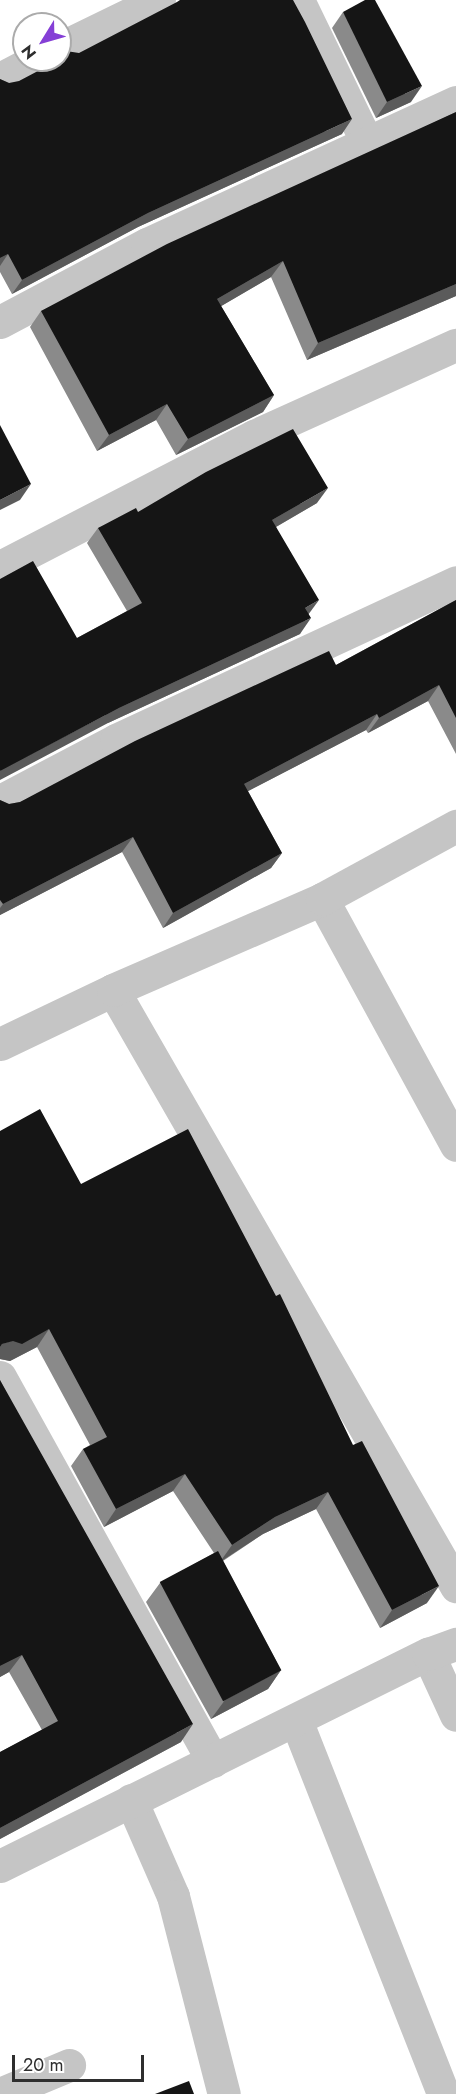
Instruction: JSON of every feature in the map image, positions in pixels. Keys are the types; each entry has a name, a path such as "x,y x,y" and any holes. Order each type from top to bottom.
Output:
{"street":[{"path":"72,42 159,0"},
{"path":"298,0 367,143"},
{"path":"0,322 147,244 456,102"},
{"path":"0,567 254,436 456,345"},
{"path":"0,801 116,740 456,582"},
{"path":"0,1044 113,990 322,899 456,826"},
{"path":"322,899 456,1145"},
{"path":"113,990 456,1587"},
{"path":"0,1377 213,1761"},
{"path":"0,1866 130,1800 442,1649 456,1715"},
{"path":"296,1720 443,2094"},
{"path":"130,1800 172,1896 224,2094"},
{"path":"0,2094 69,2064"}],"building":[{"path":"180,0 293,0 352,119 148,213 22,280 8,254 0,258 0,79 9,83 19,81 36,72 72,72 72,52 79,53"},
{"path":"365,0 375,0 422,86 387,102 343,12"},
{"path":"456,112 456,284 318,343 283,261 217,299 274,395 188,439 167,404 109,435 41,311 167,244"},
{"path":"0,425 31,484 0,500"},
{"path":"293,429 328,488 272,520 319,600 305,608 311,618 119,708 0,771 0,579 33,561 77,638 142,603 98,528 136,508 138,512 206,472"},
{"path":"456,600 456,718 439,685 379,718 377,714 244,784 282,853 173,913 133,837 3,904 0,900 0,800 9,804 20,802 135,741 329,651 336,665"},
{"path":"40,1109 81,1184 188,1129 276,1296 280,1294 353,1445 362,1441 439,1586 392,1610 328,1492 275,1517 232,1545 185,1474 116,1509 83,1449 107,1437 49,1329 22,1344 13,1341 2,1344 0,1347 0,1131"},
{"path":"0,1380 193,1724 0,1828 0,1752 58,1721 22,1655 0,1666"},
{"path":"218,1551 281,1670 223,1701 160,1582"},
{"path":"189,2081 194,2094 155,2094"}]}
